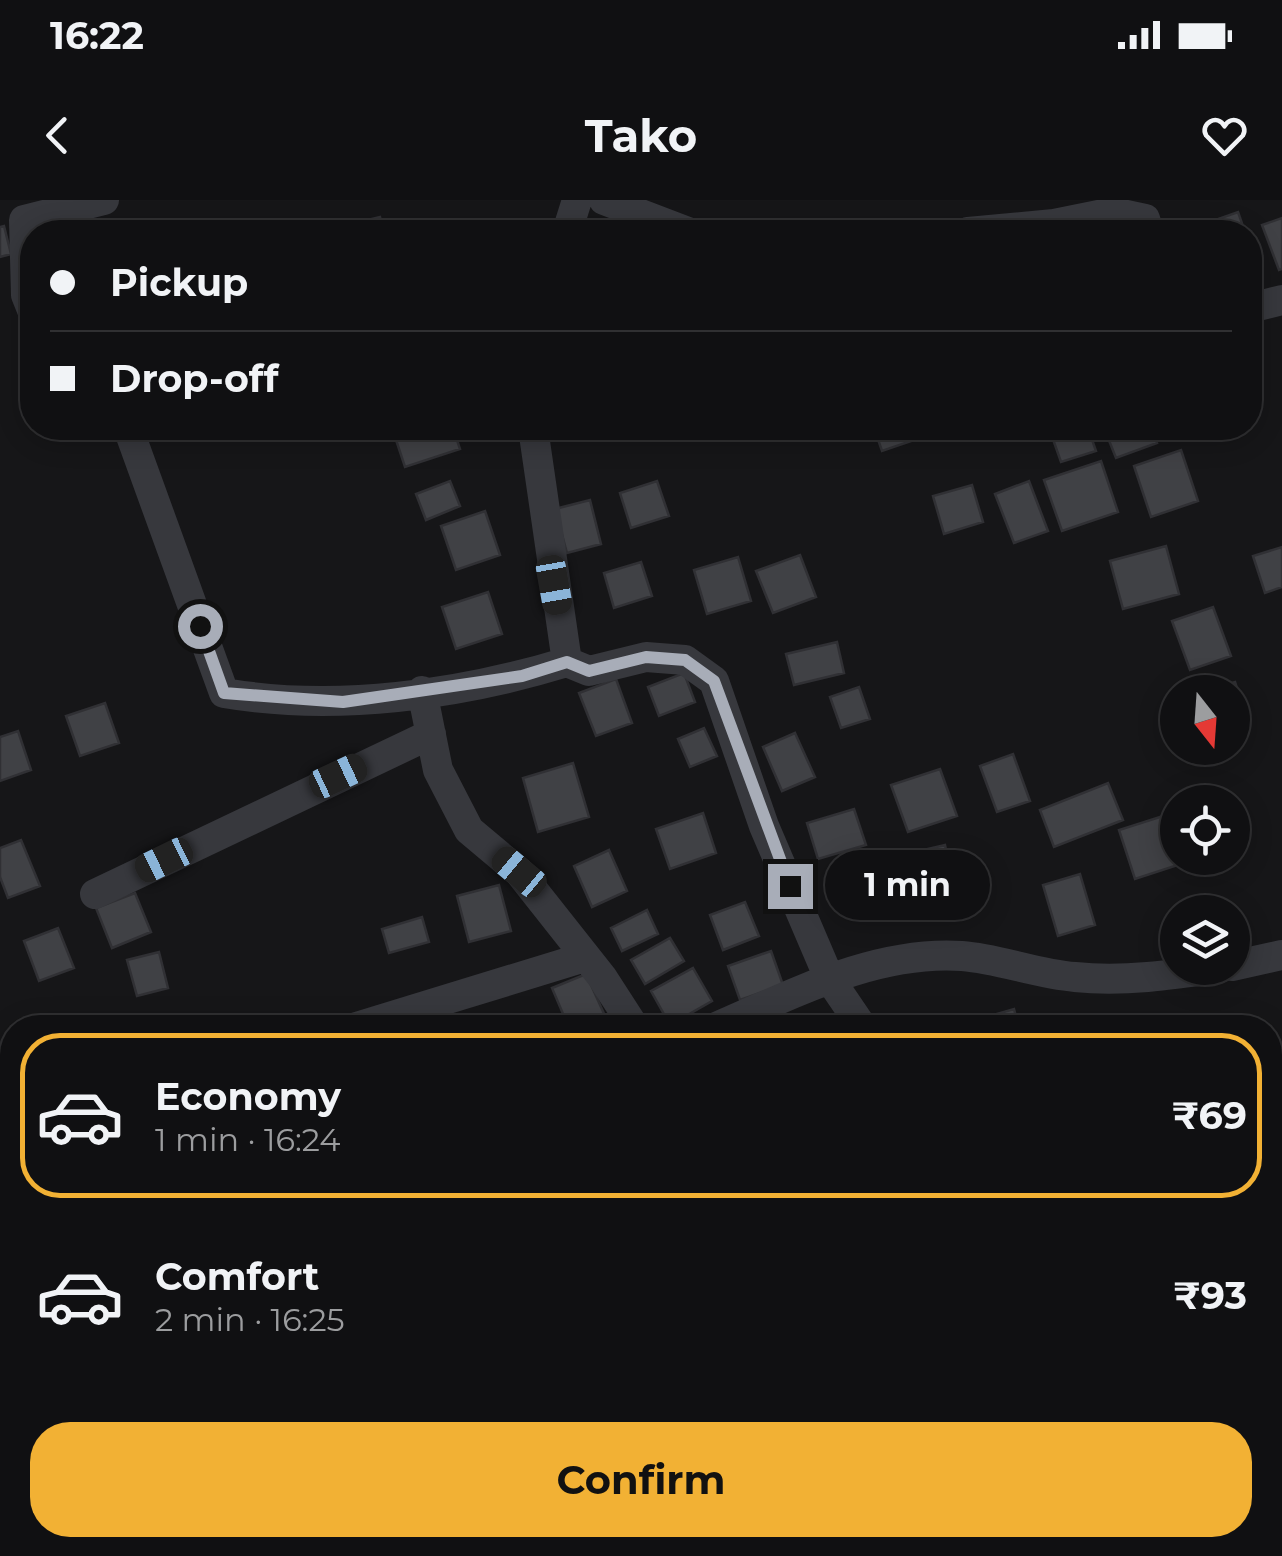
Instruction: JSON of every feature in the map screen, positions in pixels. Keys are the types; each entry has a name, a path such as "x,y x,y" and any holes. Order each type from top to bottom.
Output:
{"street":[{"path":"24,220 104,200"},
{"path":"604,200 656,220"},
{"path":"1074,220 1114,212 1145,220"},
{"path":"132,440 224,693 343,702 522,676 567,662 589,671 646,657 685,660 714,681 764,826 829,978 854,1015"},
{"path":"535,440 567,662"},
{"path":"422,690 438,770 469,830 519,872 626,1015"},
{"path":"95,894 431,734"},
{"path":"1250,962 1282,955"},
{"path":"744,1015 829,978 927,957 962,956 1075,977 1160,977"},
{"path":"395,1015 585,957"}],"building":[{"path":"1238,212 1241,220 1215,220"},
{"path":"1282,218 1282,269 1279,270 1262,225"},
{"path":"4,226 11,254 0,257 0,227"},
{"path":"396,440 457,440 460,449 405,467"},
{"path":"878,440 914,440 882,451"},
{"path":"1053,440 1092,440 1096,451 1061,462"},
{"path":"1109,440 1156,440 1157,443 1116,458"},
{"path":"1181,450 1198,501 1151,517 1134,466"},
{"path":"1101,461 1118,512 1062,531 1044,480"},
{"path":"450,481 460,506 426,520 416,494"},
{"path":"657,481 669,516 631,528 620,493"},
{"path":"1029,481 1048,531 1014,543 995,494"},
{"path":"972,485 983,522 944,534 933,496"},
{"path":"590,500 601,544 567,553 555,509"},
{"path":"485,511 500,555 456,570 441,526"},
{"path":"1166,546 1179,594 1123,609 1110,561"},
{"path":"1282,547 1282,587 1265,593 1253,556"},
{"path":"800,555 816,597 773,613 756,571"},
{"path":"738,557 751,601 707,614 694,570"},
{"path":"641,562 652,596 614,608 604,573"},
{"path":"488,592 502,634 456,649 442,607"},
{"path":"1213,607 1231,656 1190,670 1172,621"},
{"path":"837,642 844,673 794,685 786,654"},
{"path":"684,673 695,702 659,716 648,687"},
{"path":"616,679 632,723 596,736 579,693"},
{"path":"859,687 870,719 841,728 830,697"},
{"path":"105,703 119,743 80,756 66,716"},
{"path":"704,728 717,756 690,767 678,739"},
{"path":"18,731 31,770 0,781 0,737"},
{"path":"795,733 815,777 782,791 763,747"},
{"path":"1013,754 1030,801 997,812 980,766"},
{"path":"573,763 589,817 538,832 523,778"},
{"path":"940,769 957,816 908,832 891,785"},
{"path":"1108,783 1123,820 1054,847 1040,810"},
{"path":"854,809 866,845 818,859 807,823"},
{"path":"703,813 716,853 670,869 656,829"},
{"path":"1160,817 1160,871 1135,879 1119,830"},
{"path":"21,840 40,886 8,898 0,877 0,848"},
{"path":"945,845 958,906 929,913 915,852"},
{"path":"609,850 627,891 592,907 574,866"},
{"path":"1080,874 1095,925 1058,936 1043,885"},
{"path":"499,885 511,931 469,942 457,896"},
{"path":"135,893 151,932 112,948 96,908"},
{"path":"745,902 759,936 723,950 710,915"},
{"path":"647,910 658,934 622,951 611,928"},
{"path":"422,917 429,942 389,953 382,929"},
{"path":"58,928 74,968 39,981 24,941"},
{"path":"670,938 684,961 645,984 631,960"},
{"path":"771,951 783,985 740,1000 728,966"},
{"path":"159,952 168,988 137,996 127,960"},
{"path":"693,968 712,1001 688,1015 664,1015 651,991"},
{"path":"586,974 605,1015 563,1015 552,988"},
{"path":"1014,1009 1016,1015 993,1015"}],"route":[{"path":"200,626 224,693 260,699 343,702 522,676 567,662 589,671 646,657 685,660 714,681 764,826 790,886"}]}
